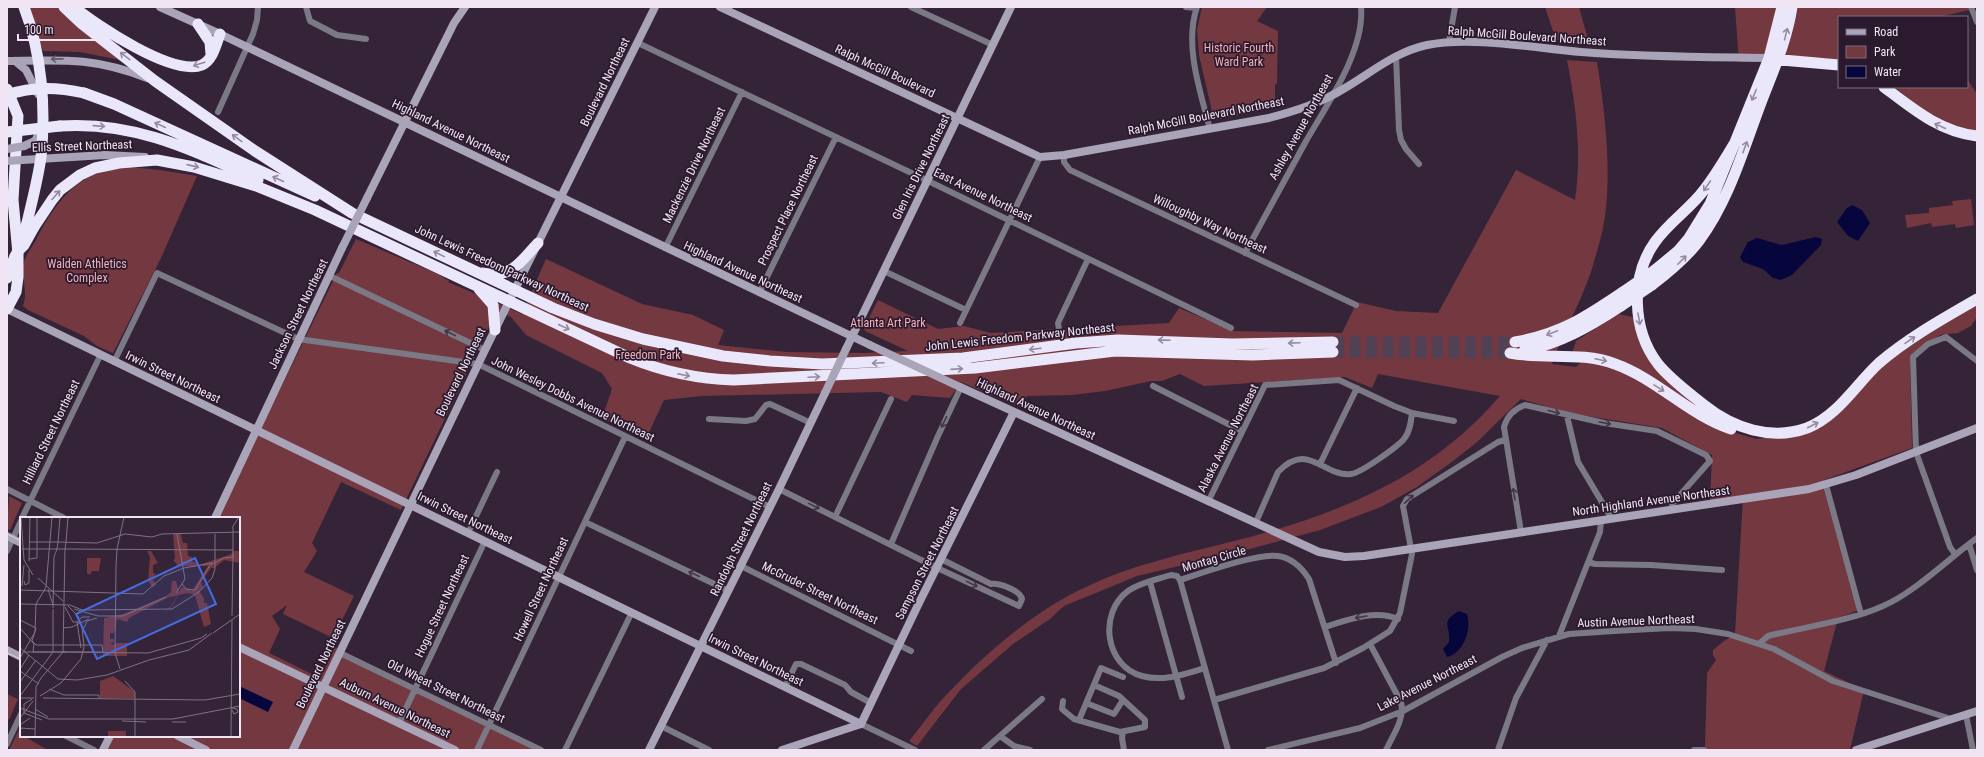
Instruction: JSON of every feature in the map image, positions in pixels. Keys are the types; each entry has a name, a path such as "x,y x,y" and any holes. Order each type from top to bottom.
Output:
{"highway":[{"path":"7,278 17,252 24,245 30,225 41,158 43,122 38,60 31,27 24,7"},
{"name":"John Lewis Freedom Parkway Northeast","path":"30,225 60,190 80,175 104,166 157,160 184,164 218,173 315,210 642,363 675,374 718,380 955,370 1115,351 1253,355 1333,347 1112,340 949,359 841,364 783,362 723,356 643,339 570,315 515,291 352,213 261,154 155,81 82,24 64,7"},
{"path":"74,7 111,33 164,60 184,65 197,66 206,62 211,56 220,34"},
{"path":"1515,342 1546,336 1587,317 1655,270 1678,251 1700,223 1716,191 1736,141 1774,59 1782,7"},
{"path":"1792,7 1738,166 1716,214 1699,242 1671,271 1581,332 1556,343 1510,353 1523,356 1597,359 1625,368 1723,426 1747,434 1775,433 1806,428 1828,416 1868,374 1888,356 1937,323 1977,299"},
{"path":"197,24 210,42 211,56"},
{"path":"1774,59 1838,65"},
{"path":"7,95 42,88 62,89 84,94 114,104 352,213"},
{"path":"1885,88 1932,122 1958,132 1977,136"},
{"path":"7,89 18,116 13,200 18,254 18,277 16,292 7,309"},
{"path":"7,132 60,126 86,125 116,128 168,140 208,156 315,210"},
{"path":"1736,141 1704,190 1667,227 1654,243 1640,274 1638,315 1643,335 1653,356 1664,370 1680,385 1708,408 1730,422 1758,432 1775,433"},
{"path":"474,271 492,274 506,273 514,268 538,244"},
{"path":"474,285 492,305 495,330"}],"main road":[{"name":"Highland Avenue Northeast","path":"160,7 248,47 852,337 1319,552"},
{"path":"175,7 197,24"},
{"name":"Jackson Street Northeast","path":"216,517 298,339 330,276 342,248 454,23 465,7"},
{"name":"Boulevard Northeast","path":"293,750 478,364 655,7"},
{"name":"Ralph McGill Boulevard","path":"720,7 1040,157"},
{"name":"Glen Iris Drive Northeast","path":"852,337 1011,7"},
{"name":"Ralph McGill Boulevard Northeast","path":"1040,157 1064,155 1210,129 1269,118 1295,111 1332,95 1396,56 1425,45 1449,42 1472,42 1606,54 1774,59"},
{"path":"17,62 62,59 95,62 155,81"},
{"path":"17,62 30,76 42,104"},
{"path":"7,149 24,146 38,138 43,122"},
{"name":"Ellis Street Northeast","path":"7,161 105,155 141,156 157,160"},
{"name":"Irwin Street Northeast","path":"7,309 75,341 100,356 256,430 861,724"},
{"name":"Randolph Street Northeast","path":"650,750 779,489 852,337"},
{"name":"Sampson Street Northeast","path":"861,724 1014,412"},
{"name":"North Highland Avenue Northeast","path":"1319,552 1354,557 1790,492 1826,485 1977,428"},
{"path":"10,537 20,542"},
{"name":"Auburn Avenue Northeast","path":"240,647 454,750"},
{"path":"7,650 20,656"},
{"path":"1856,750 1874,747 1977,711"},
{"path":"782,750 861,724"},
{"path":"103,750 110,737"},
{"path":"180,737 206,750"}],"street":[{"path":"218,112 248,47 258,20 258,7"},
{"path":"306,7 310,22 337,35 366,40"},
{"path":"912,7 993,45"},
{"path":"1186,7 1196,8 1192,23 1192,45 1210,129"},
{"name":"Ashley Avenue Northeast","path":"1244,253 1332,95 1354,52 1361,23 1361,7"},
{"path":"1449,42 1455,7"},
{"path":"1974,8 1977,22"},
{"name":"East Avenue Northeast","path":"638,43 928,180 1231,328"},
{"path":"1396,56 1399,130 1401,140 1419,164"},
{"name":"Mackenzie Drive Northeast","path":"665,248 742,92"},
{"name":"Prospect Place Northeast","path":"759,293 836,137"},
{"name":"Willoughby Way Northeast","path":"1064,155 1064,162 1070,170 1356,305"},
{"path":"960,323 1040,157"},
{"path":"1059,329 1058,323 1088,259"},
{"path":"884,271 966,310"},
{"name":"John Wesley Dobbs Avenue Northeast","path":"114,362 156,272 298,339 478,364 770,507"},
{"path":"330,276 485,350"},
{"path":"1955,554 1950,547 1916,452 1913,357 1928,344 1946,337 1977,361"},
{"name":"Hilliard Street Northeast","path":"22,517 100,356"},
{"name":"Alaska Avenue Northeast","path":"1208,502 1265,385 1339,380 1357,388"},
{"path":"1154,386 1242,431"},
{"path":"891,544 960,387"},
{"path":"1320,464 1357,388 1412,413 1454,421"},
{"path":"835,517 891,400"},
{"path":"709,419 746,421 755,419 766,405 770,404 811,423"},
{"path":"1521,532 1504,427 1506,419 1517,408 1528,405 1567,416 1657,431 1706,456 1710,461 1674,501 1672,504 1673,510"},
{"path":"1256,522 1278,472 1292,461 1310,460 1339,472 1351,474 1365,468 1404,439 1410,425 1412,413"},
{"path":"1567,416 1578,462 1612,519"},
{"name":"Howell Street Northeast","path":"477,750 626,437"},
{"path":"1214,700 1291,678 1336,663 1390,631 1398,619 1412,548 1403,506 1407,499 1498,442 1505,440"},
{"path":"468,533 497,472"},
{"path":"1826,485 1861,614"},
{"path":"7,489 62,517"},
{"path":"779,489 1019,606 1022,599 1019,594 998,583 991,584 941,559"},
{"path":"1559,636 1600,532 1601,520"},
{"path":"7,551 10,537 20,522"},
{"path":"585,522 729,591"},
{"path":"1760,643 1768,636 1861,614 1884,606 1901,596 1977,538"},
{"name":"Hogue Street Northeast","path":"398,723 485,541"},
{"path":"1969,544 1977,570"},
{"name":"Montag Circle","path":"1228,750 1180,580 1261,557 1278,556 1285,558 1298,565 1310,579 1336,663"},
{"path":"1588,562 1595,564 1651,565 1722,570"},
{"name":"McGruder Street Northeast","path":"741,566 911,651"},
{"path":"1180,580 1177,576 1171,575 1130,590 1116,605 1110,619 1108,632 1110,644 1116,657 1128,668 1141,676 1154,679 1176,676 1205,668"},
{"path":"1150,582 1182,697"},
{"path":"565,750 632,612"},
{"path":"1325,627 1374,615 1398,619"},
{"name":"Austin Avenue Northeast","path":"1547,640 1559,636 1621,630 1689,629 1728,634 1760,643 1774,649 1833,681 1951,719"},
{"path":"1498,750 1516,698 1547,640"},
{"name":"Lake Avenue Northeast","path":"1268,750 1347,732 1403,711 1502,657 1547,640"},
{"path":"1370,644 1401,702 1403,711 1386,750"},
{"name":"Old Wheat Street Northeast","path":"340,653 541,750"},
{"path":"785,687 796,664 801,664 845,685 851,692 871,703"},
{"path":"1079,720 1101,668 1123,677"},
{"path":"1063,701 1062,709 1079,720 1123,732 1145,726 1146,723 1142,716 1123,700 1094,685"},
{"path":"984,750 1042,699"},
{"path":"1086,703 1114,714 1123,700"},
{"path":"1966,715 1973,750"},
{"path":"7,744 20,716"},
{"name":"Irwin Street Northeast","path":"861,724 913,749"},
{"path":"7,726 14,729"},
{"path":"661,726 709,750"},
{"path":"1123,732 1122,738 1124,750"},
{"path":"1000,736 1014,746 1030,750"},
{"path":"68,737 94,750"},
{"path":"1694,750 1704,750"}],"green space":[{"path":"29,7 58,7 120,60 80,52 43,51"},
{"name":"Historic Fourth Ward Park","path":"1202,7 1267,7 1257,21 1278,31 1275,108 1214,120 1199,55 1197,29"},
{"path":"1545,7 1579,7 1589,43 1556,40"},
{"path":"1735,7 1968,7 1969,10 1943,16 1838,16 1838,61 1826,58 1739,62"},
{"path":"1567,60 1597,62 1607,145 1608,167 1606,209 1603,228 1591,272 1552,364 1576,367 1583,360 1620,369 1729,431 1756,439 1799,433 1904,348 1977,301 1977,317 1971,326 1958,333 1940,335 1910,358 1912,448 1824,480 1859,610 1838,618 1824,671 1864,690 1850,750 1705,750 1707,673 1716,660 1713,655 1713,650 1735,634 1743,497 1710,502 1712,455 1662,428 1562,412 1521,399 1476,443 1453,461 1417,487 1381,507 1320,530 1242,551 1137,576 1064,606 1050,619 1013,644 961,689 917,746 909,741 936,706 969,672 1016,630 1069,595 1139,566 1265,533 1303,521 1375,492 1409,473 1441,451 1472,426 1500,396 1378,374 1372,388 1345,377 1204,386 1180,374 1162,381 1151,381 1105,391 1072,395 1027,396 1020,407 961,382 950,398 912,395 907,402 881,392 702,396 664,400 646,439 602,418 612,389 602,373 526,335 511,317 497,310 401,510 341,482 312,543 317,551 304,572 354,596 333,638 283,614 287,605 272,616 280,629 269,653 320,678 335,647 543,750 103,750 110,737 240,737 240,517 217,517 337,273 339,273 356,239 438,274 449,281 448,282 522,314 546,259 642,304 693,315 724,330 718,345 787,352 862,353 908,351 865,331 864,328 878,300 938,329 964,326 991,333 1169,323 1179,308 1233,331 1342,333 1357,302 1396,311 1438,313 1516,170 1575,200 1578,165 1577,130"},
{"path":"1968,80 1977,94 1977,131 1952,128 1927,114 1896,88 1968,88"},
{"name":"Walden Athletics Complex","path":"129,167 197,176 161,258 113,353 97,346 84,336 28,310 23,306 25,291 23,264 48,218 72,189 93,175 108,170"},
{"path":"1971,199 1974,225 1956,228 1955,224 1932,227 1931,223 1907,228 1905,215 1929,213 1929,208 1953,205 1952,201"},
{"path":"1618,314 1637,318 1656,363 1742,431 1643,376 1572,353 1576,341"},
{"path":"9,496 22,503 10,530 7,529"},
{"path":"7,694 18,699 9,720 7,718"},
{"path":"20,728 20,737 28,737 48,750 9,750"}],"water":[{"path":"1852,205 1862,210 1870,223 1858,241 1848,236 1837,222 1847,208"},
{"path":"1816,237 1822,239 1821,245 1792,275 1781,280 1773,278 1763,269 1743,262 1740,257 1748,242 1757,238 1782,245"},
{"path":"1459,611 1467,614 1467,633 1458,651 1447,657 1443,649 1449,642 1447,624 1449,618"},
{"path":"240,686 273,702 268,712 240,698"}],"tunnel":[{"path":"1333,342 1515,342"},
{"path":"1333,352 1510,353"}],"tram line":[{"path":"7,534 20,540"},
{"path":"7,653 20,659"}],"park label":[{"name":"Atlanta Art Park","path":"888,323"},
{"name":"Freedom Park","path":"648,355"}]}
